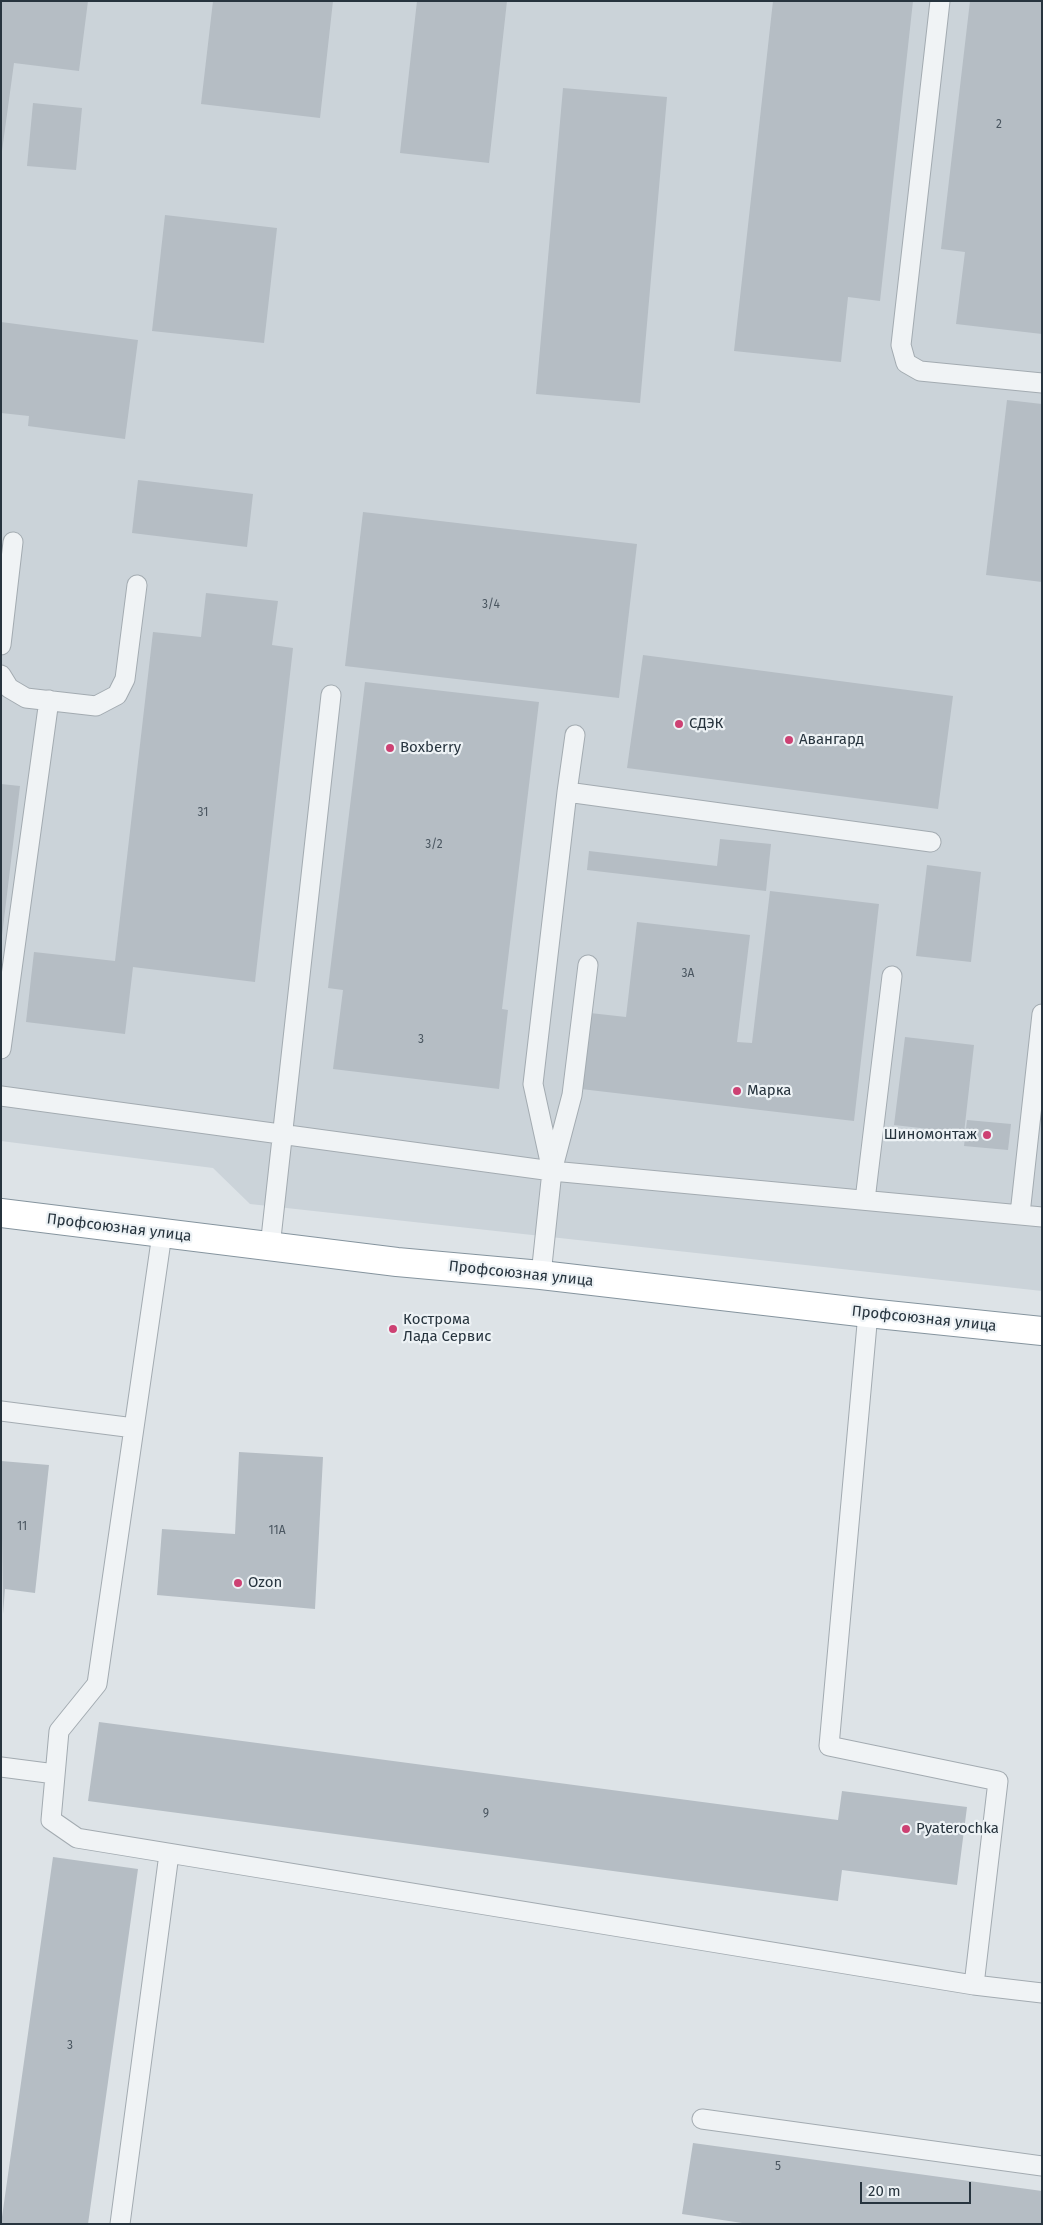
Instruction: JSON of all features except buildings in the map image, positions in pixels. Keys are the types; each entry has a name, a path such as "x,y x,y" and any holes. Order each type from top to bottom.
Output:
{"highway":[{"name":"Профсоюзная улица","path":"1,1212 162,1234 397,1262 542,1275 1042,1331"}],"lane":[{"path":"940,1 901,345 906,363 920,370 1042,384"},
{"path":"1,645 13,542"},
{"path":"1,675 9,688 26,698 96,706 117,695 125,679 137,584"},
{"path":"270,1247 332,695"},
{"path":"1,1049 49,700"},
{"path":"552,1171 533,1084 575,736"},
{"path":"567,792 931,842"},
{"path":"542,1275 552,1171 572,1095 588,965"},
{"path":"865,1200 892,976"},
{"path":"1020,1214 1042,1014"},
{"path":"1,1096 552,1171 1042,1217"},
{"path":"162,1234 97,1684 59,1731 51,1820 77,1838 169,1854 974,1986 1042,1992"},
{"path":"868,1313 829,1746 998,1781 974,1986"},
{"path":"1,1411 134,1428"},
{"path":"1,1767 55,1774"},
{"path":"120,2224 169,1854"},
{"path":"702,2119 1042,2166"}],"shaded area":[{"path":"1,1 1042,1 1042,1291 250,1204 213,1168 1,1141"}],"place":[{"name":"СДЭК","path":"679,724"},
{"name":"Авангард","path":"789,740"},
{"name":"Boxberry","path":"390,748"},
{"name":"Марка","path":"737,1091"},
{"name":"Шиномонтаж","path":"987,1135"},
{"name":"Кострома Лада Сервис","path":"393,1329"},
{"name":"Ozon","path":"238,1583"},
{"name":"Pyaterochka","path":"906,1829"}]}
